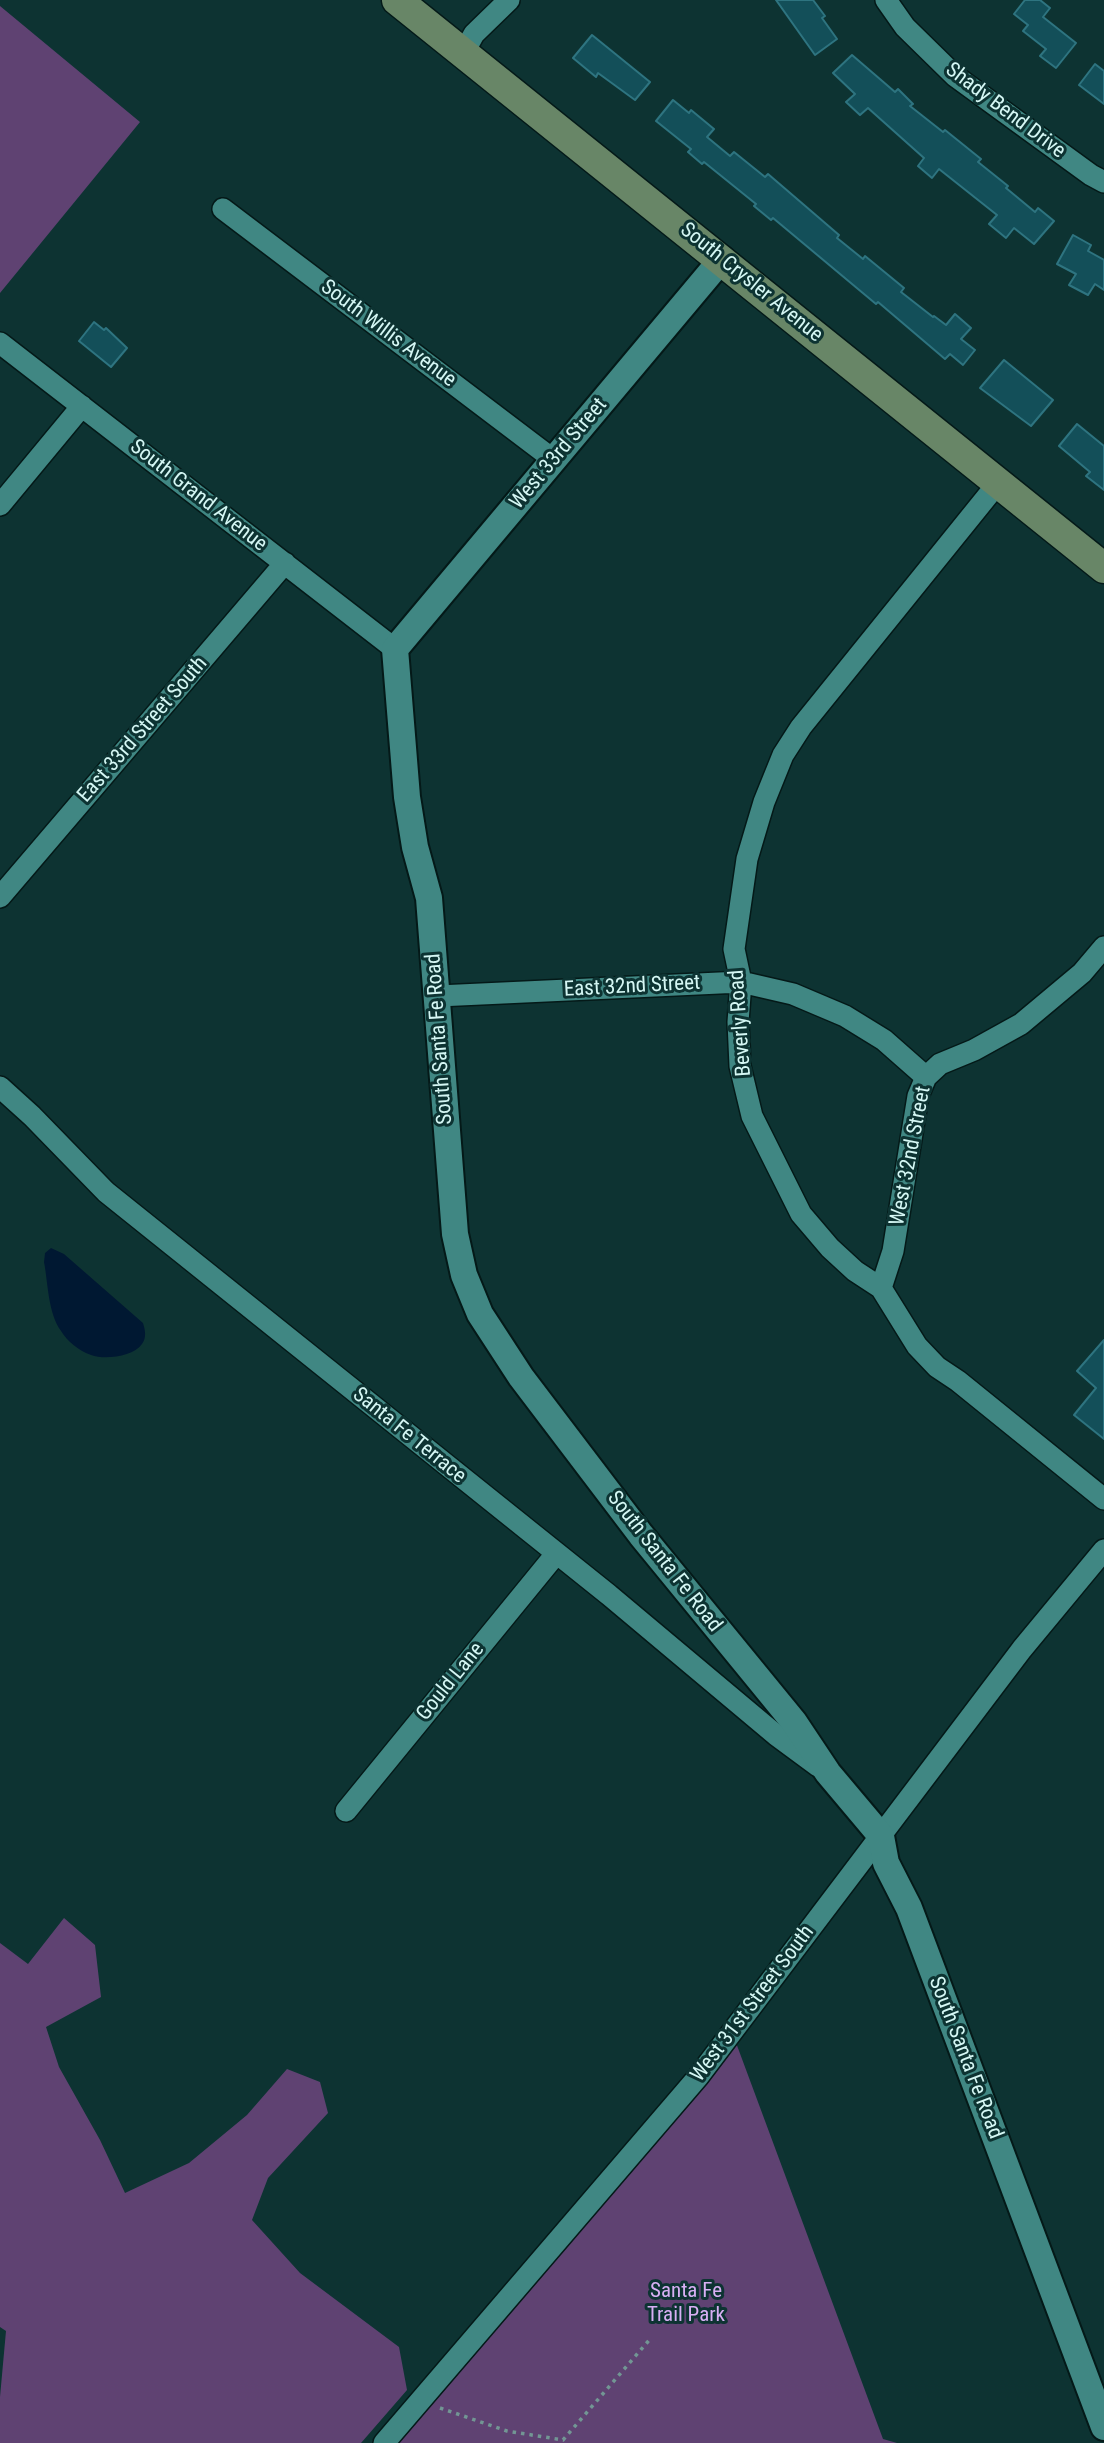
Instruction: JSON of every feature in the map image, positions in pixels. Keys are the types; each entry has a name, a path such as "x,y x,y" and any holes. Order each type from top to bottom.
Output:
{"main road":[{"name":"South Crysler Avenue","path":"397,0 1104,568"}],"street":[{"path":"463,54 474,34 509,0"},
{"name":"Shady Bend Drive","path":"886,0 905,27 955,76 1104,182"},
{"name":"South Willis Avenue","path":"223,209 554,460"},
{"name":"West 33rd Street","path":"395,649 722,259"},
{"name":"South Grand Avenue","path":"0,343 395,649"},
{"path":"0,506 82,406"},
{"name":"Beverly Road","path":"998,482 801,727 783,755 764,802 747,859 734,949 741,982 737,1022 740,1066 752,1115 801,1214 830,1248 881,1288 917,1346 937,1367 1104,1499"},
{"name":"East 33rd Street South","path":"0,897 285,563"},
{"name":"South Santa Fe Road","path":"395,649 407,797 415,848 429,898 454,1234 464,1275 480,1314 521,1377 658,1557 794,1722 828,1773 881,1836 886,1863 908,1908 1104,2427"},
{"name":"West 32nd Street","path":"881,1288 893,1251 918,1096 926,1077 940,1064 974,1050 1021,1024 1082,973 1104,947"},
{"name":"East 32nd Street","path":"438,996 741,982 793,994 845,1016 884,1040 926,1077"},
{"name":"Santa Fe Terrace","path":"0,1087 106,1192 609,1595 776,1735 828,1773"},
{"name":"West 31st Street South","path":"384,2443 698,2077 1022,1649 1104,1550"},
{"name":"Gould Lane","path":"346,1811 556,1554"}],"path":[{"path":"436,2407 507,2431 563,2440 651,2338"}],"green space":[{"path":"0,6 140,122 0,293"},
{"path":"64,1918 95,1945 101,1997 46,2027 59,2067 100,2140 125,2193 189,2163 247,2115 287,2069 320,2082 328,2113 268,2178 252,2220 300,2273 399,2347 407,2390 361,2443 0,2443 0,2397 6,2331 0,2327 0,1943 28,1964"},
{"name":"Santa Fe Trail Park","path":"732,2032 883,2439 897,2443 384,2443"}],"water":[{"path":"51,1248 64,1254 143,1323 145,1339 138,1348 118,1356 97,1356 82,1351 67,1338 53,1316 49,1298 44,1262 45,1253"}],"building":[{"path":"776,0 813,0 837,39 815,55"},
{"path":"1025,0 1040,0 1050,8 1043,17 1076,43 1056,68 1040,56 1046,49 1023,31 1028,25 1014,14"},
{"path":"592,35 650,82 635,100 598,73 596,77 573,58"},
{"path":"852,55 895,92 898,89 913,104 910,106 981,159 978,162 1035,212 1038,208 1054,221 1034,244 1014,228 1006,238 989,224 997,215 939,169 932,178 918,166 924,158 868,108 860,115 846,102 855,94 833,73"},
{"path":"1095,64 1104,71 1104,104 1079,85"},
{"path":"673,100 689,113 691,110 714,129 707,137 730,156 734,152 765,177 768,174 839,235 837,238 863,259 865,256 904,288 901,292 933,317 946,325 955,314 971,328 961,339 975,350 963,365 950,354 945,359 878,302 876,304 773,218 771,220 754,206 756,204 688,152 691,149 656,121"},
{"path":"1073,235 1091,245 1088,251 1104,260 1104,290 1095,284 1088,295 1069,285 1076,274 1057,264"},
{"path":"94,322 104,330 106,328 127,348 111,367 79,341"},
{"path":"1004,360 1053,400 1031,426 980,388"},
{"path":"1077,424 1104,446 1104,490 1086,476 1090,472 1059,446"},
{"path":"1104,1340 1104,1439 1074,1415 1096,1388 1077,1371"}]}
